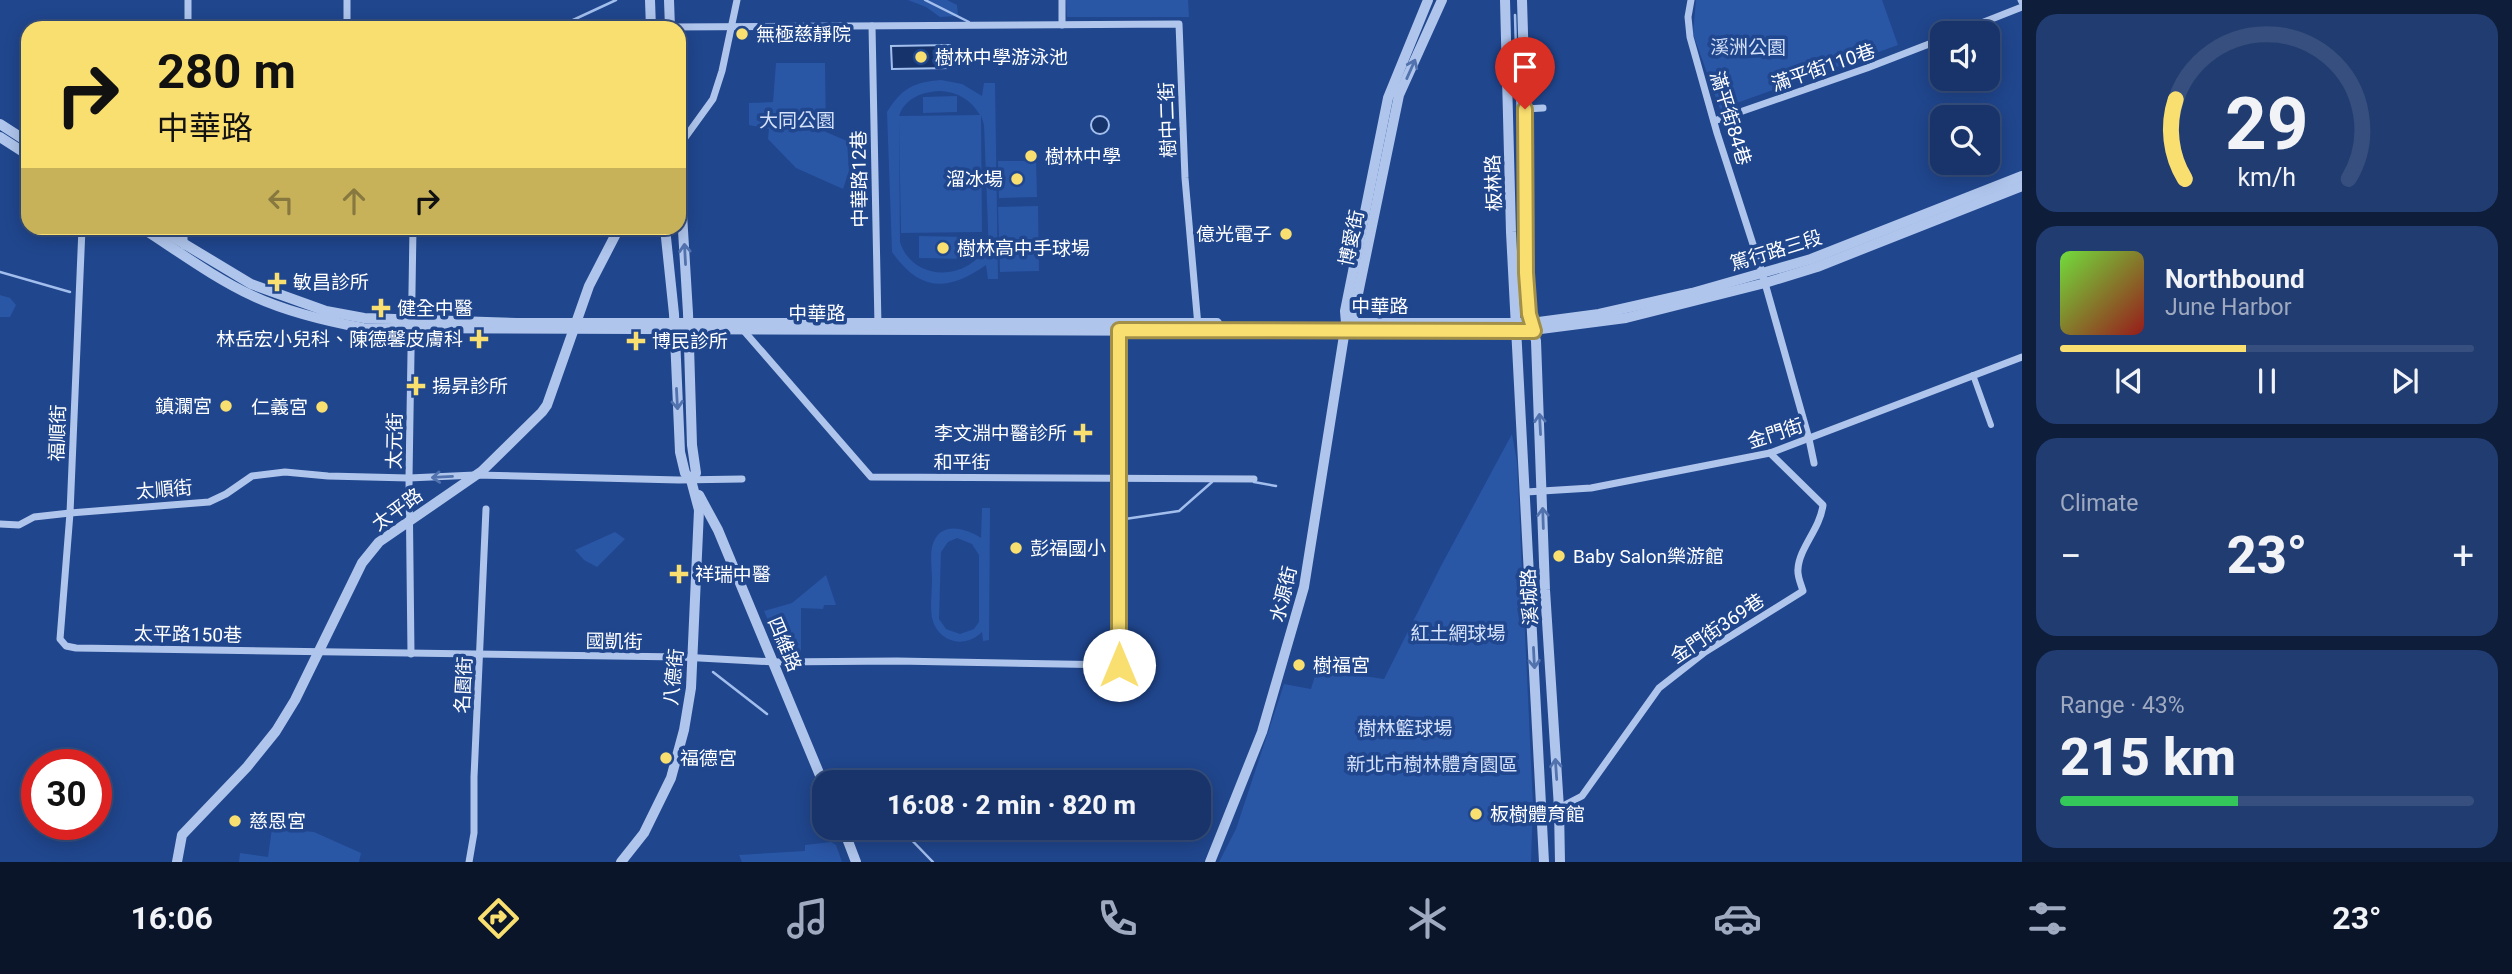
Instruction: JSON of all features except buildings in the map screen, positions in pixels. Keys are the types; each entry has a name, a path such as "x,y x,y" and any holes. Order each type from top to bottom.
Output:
{"street":[{"path":"188,0 188,21"},
{"path":"347,0 347,21"},
{"path":"650,0 651,21"},
{"path":"669,0 670,21"},
{"path":"686,136 713,99 722,71 737,0"},
{"path":"686,27 1062,25 1062,0"},
{"name":"博愛街","path":"1346,327 1345,311 1388,98 1428,0"},
{"name":"博愛街","path":"1346,327 1353,318 1399,95 1442,0"},
{"name":"板林路","path":"1505,0 1511,232 1517,328"},
{"name":"板林路","path":"1522,0 1526,273 1532,327"},
{"name":"滿平街84巷","path":"1691,0 1688,18 1690,37 1764,278 1814,463"},
{"path":"1982,21 2022,3"},
{"name":"樹中二街","path":"1062,25 1179,24 1185,178 1198,326"},
{"name":"中華路12巷","path":"872,26 878,327"},
{"name":"滿平街110巷","path":"1714,121 1930,44"},
{"path":"1525,109 1543,108"},
{"path":"0,124 21,138"},
{"path":"0,137 21,150"},
{"name":"篤行路三段","path":"1764,278 2022,176"},
{"name":"篤行路三段","path":"1532,327 1817,267 2022,186"},
{"name":"福順街","path":"60,639 70,513 82,235"},
{"name":"中華路","path":"156,235 183,249"},
{"name":"中華路","path":"166,235 253,296 314,317 363,328 410,325 878,327 1043,322 1119,326 1532,327"},
{"path":"183,249 184,235"},
{"name":"太元街","path":"411,654 409,478 412,235"},
{"name":"太平路","path":"177,862 182,835 247,767 276,731 295,700 362,563 379,542 475,475 542,412 589,286 615,235"},
{"name":"八德街","path":"621,862 643,833 671,778 684,730 694,658 699,510 680,452 674,326 666,235"},
{"name":"八德街","path":"683,235 689,326 691,433 696,473 691,480"},
{"path":"1119,326 1119,478"},
{"name":"和平街","path":"744,327 871,477 1254,479"},
{"name":"水源街","path":"1210,862 1262,732 1304,587 1346,327"},
{"name":"溪城路","path":"1532,327 1560,862"},
{"name":"溪城路","path":"1517,328 1544,862"},
{"name":"金門街","path":"1526,492 1591,488 1770,453 2022,357"},
{"path":"1973,375 1991,425"},
{"name":"金門街369巷","path":"1542,811 1559,808 1582,796 1659,688 1705,652 1802,591 1798,569 1805,547 1821,520 1823,505 1770,453"},
{"name":"太順街","path":"0,524 19,524 34,517 70,513 209,502 252,476 285,472 409,478 475,475"},
{"path":"475,475 742,479"},
{"name":"國凱街","path":"318,652 694,658 774,662 1119,665 1119,478"},
{"name":"四維路","path":"691,480 718,530 818,770"},
{"name":"名園街","path":"470,862 474,833 486,509"},
{"name":"太平路150巷","path":"60,639 66,646 76,648 318,652"},
{"path":"848,840 856,862"}],"green space":[{"path":"908,0 947,0 957,5 958,16 940,17 926,7"},
{"path":"1066,0 1188,0 1189,17 1067,17"},
{"name":"溪洲公園","path":"1696,0 1882,0 1898,45 1720,109 1693,34"},
{"name":"大同公園","path":"776,63 825,63 826,132 847,141 849,171 843,189 796,168 768,139 769,129 749,125 749,103 773,102"},
{"path":"932,81 962,84 982,96 984,83 995,83 998,279 988,279 986,265 959,280 935,284 913,275 892,252 887,112 909,88","holes":["940,91 963,98 980,115 899,116 910,100","981,115 984,125 987,245 981,255 963,268 931,271 912,261 900,242 899,119 901,233 982,232"]},
{"path":"957,96 957,112 923,113 923,97"},
{"name":"溜冰場","path":"998,161 1036,161 1037,197 999,198"},
{"path":"1038,206 1039,271 1000,272 998,207"},
{"name":"樹林高中手球場","path":"919,236 967,237 967,259 919,258"},
{"path":"0,295 10,298 16,305 10,317 0,317"},
{"name":"新北市樹林體育園區","path":"1512,434 1517,462 1533,805 1531,862 1219,862 1236,829 1284,684 1311,689 1317,669 1384,679"},
{"path":"982,508 990,508 989,640 983,641 982,632 968,641 953,641 940,633 932,618 932,547 935,538 946,530 960,529 981,538","holes":["957,538 972,544 979,555 979,622 974,629 960,634 946,629 939,619 941,552 948,542"]},
{"path":"615,532 625,539 597,567 584,560 575,550"},
{"path":"826,575 836,605 824,605 823,609 801,608 801,653 782,653 764,611 792,603"},
{"path":"272,828 314,832 361,853 359,862 239,862 240,853 268,857"},
{"path":"831,842 836,845 842,862 742,862 739,855 805,851 805,845"}],"shaded area":[{"name":"樹林中學游泳池","path":"950,45 951,68 892,69 891,46"},
{"path":"1096,116 1104,116 1109,125 1107,132 1096,134 1091,129 1091,121"}],"waterway":[{"path":"573,20 616,0"},
{"path":"925,0 969,22"},
{"path":"1515,15 1520,195"},
{"path":"0,272 70,292"},
{"path":"1125,519 1179,511 1212,482"},
{"path":"1254,482 1276,486"},
{"path":"713,672 767,714"},
{"path":"912,840 933,862"}],"place":[{"name":"無極慈靜院","path":"742,34"},
{"name":"樹林中學游泳池","path":"921,57"},
{"name":"樹林中學","path":"1031,156"},
{"name":"溜冰場","path":"1017,179"},
{"name":"億光電子","path":"1286,234"},
{"name":"樹林高中手球場","path":"943,248"},
{"name":"敏昌診所","path":"277,282"},
{"name":"健全中醫","path":"381,308"},
{"name":"林岳宏小兒科、陳德馨皮膚科","path":"479,339"},
{"name":"博民診所","path":"636,341"},
{"name":"揚昇診所","path":"416,386"},
{"name":"鎮瀾宮","path":"226,406"},
{"name":"仁義宮","path":"322,407"},
{"name":"李文淵中醫診所","path":"1083,433"},
{"name":"彭福國小","path":"1016,548"},
{"name":"Baby Salon樂游館","path":"1559,556"},
{"name":"祥瑞中醫","path":"679,574"},
{"name":"樹福宮","path":"1299,665"},
{"name":"福德宮","path":"666,758"},
{"name":"板樹體育館","path":"1476,814"},
{"name":"慈恩宮","path":"235,821"}],"route":[{"path":"1119,665 1119,330 1534,331 1529,314 1526,273 1525,109"}],"park label":[{"name":"紅土網球場","path":"1458,633"},
{"name":"樹林籃球場","path":"1405,728"}]}
